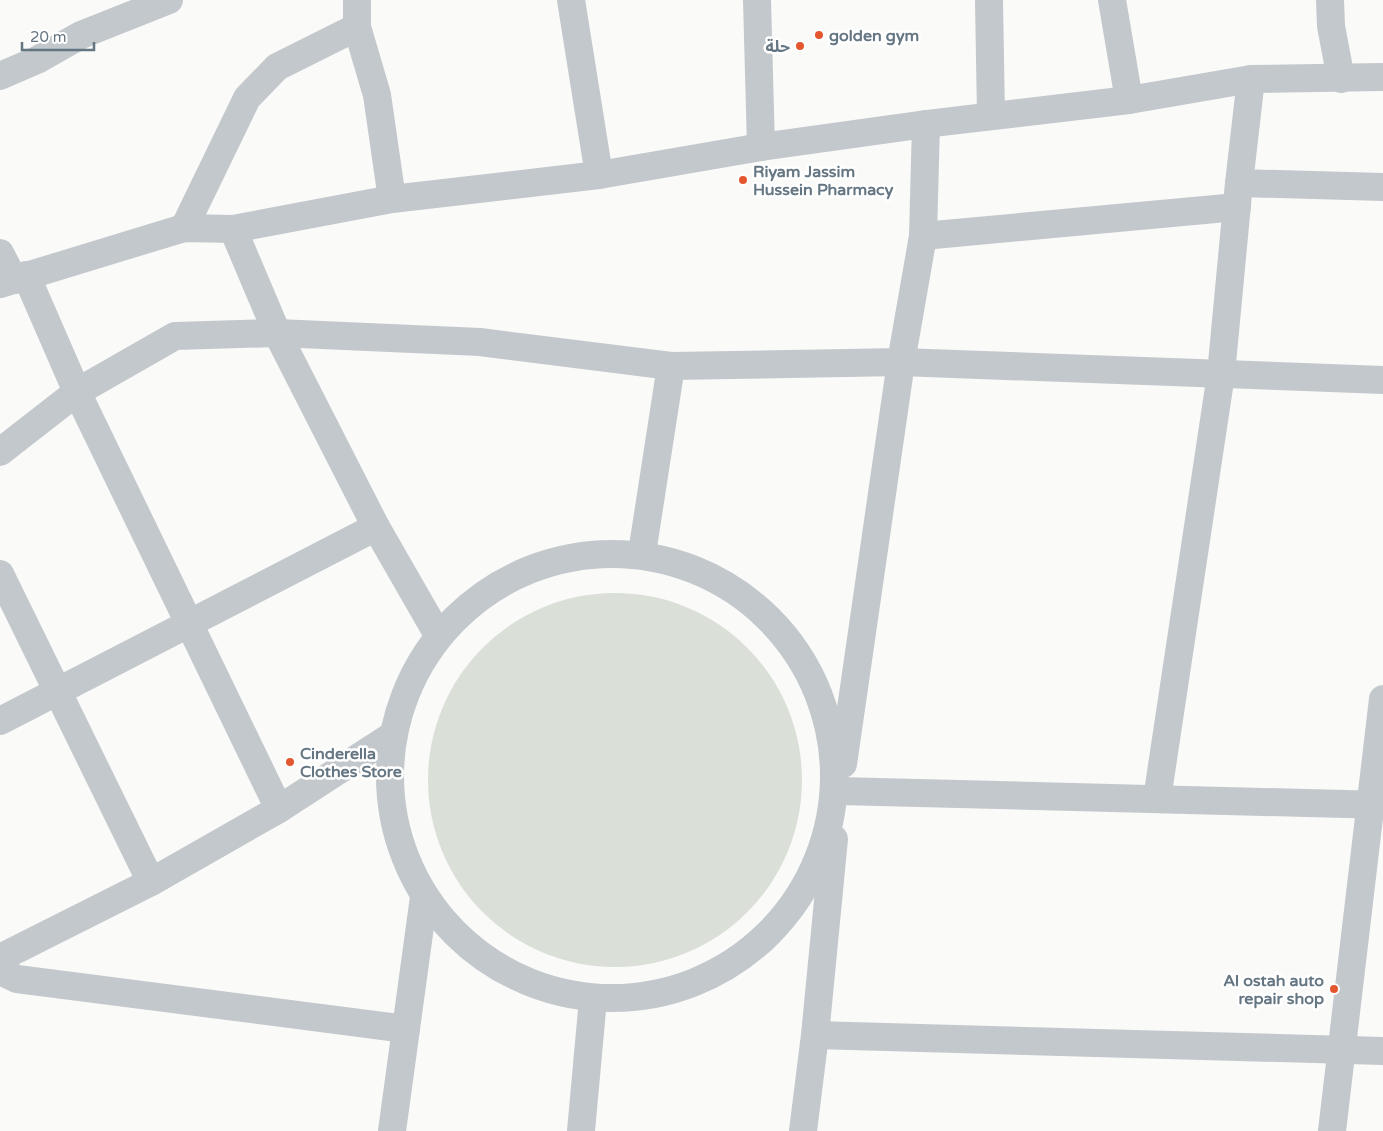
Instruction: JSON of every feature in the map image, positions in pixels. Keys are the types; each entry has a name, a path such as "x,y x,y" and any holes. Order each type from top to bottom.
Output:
{"street":[{"path":"0,76 37,60 81,35 169,0"},
{"path":"357,0 356,27 377,95 392,199"},
{"path":"571,0 599,175"},
{"path":"756,0 761,147"},
{"path":"989,0 991,116"},
{"path":"1112,0 1129,100"},
{"path":"1330,0 1331,26 1341,79"},
{"path":"184,228 247,98 277,67 356,27"},
{"path":"13,280 184,228 233,229 392,199 599,175 761,147 926,124 1129,100 1251,79 1383,78"},
{"path":"1158,799 1221,374 1251,79"},
{"path":"803,1131 815,1036 839,791 901,362 922,236 926,124"},
{"path":"922,236 1238,195 1383,188"},
{"path":"233,229 277,333 376,527 438,635"},
{"path":"0,253 13,280 76,392 279,809"},
{"path":"0,452 76,392 175,336 277,333 480,342 671,366 901,362 1383,380"},
{"path":"642,553 671,366"},
{"path":"0,721 376,527"},
{"path":"642,553 703,571 757,605 799,654 826,712 839,791 824,848 789,914 734,964 667,993 593,999 527,983 469,948 424,897 400,846 390,791 392,735 409,682 438,635 495,584 566,556 642,553"},
{"path":"0,574 151,882"},
{"path":"1332,1131 1341,1050 1377,805 1383,699"},
{"path":"0,958 151,882 279,809 392,735"},
{"path":"839,791 1377,805"},
{"path":"392,1131 424,897"},
{"path":"0,971 17,979 406,1029"},
{"path":"581,1131 593,999"},
{"path":"815,1036 1383,1051"}],"shaded area":[{"path":"615,593 652,596 687,607 719,624 734,635 760,661 771,676 788,708 799,743 802,780 799,817 788,852 771,884 760,899 734,925 719,936 687,953 652,964 615,967 578,964 543,953 511,936 496,925 470,899 459,884 442,852 431,817 428,780 431,743 442,708 459,676 470,661 496,635 511,624 543,607 578,596"}],"place":[{"name":"golden gym","path":"819,35"},
{"name":"حلة","path":"800,46"},
{"name":"Riyam Jassim Hussein Pharmacy","path":"743,180"},
{"name":"Cinderella Clothes Store","path":"290,762"},
{"name":"Al ostah auto repair shop","path":"1334,989"}]}
